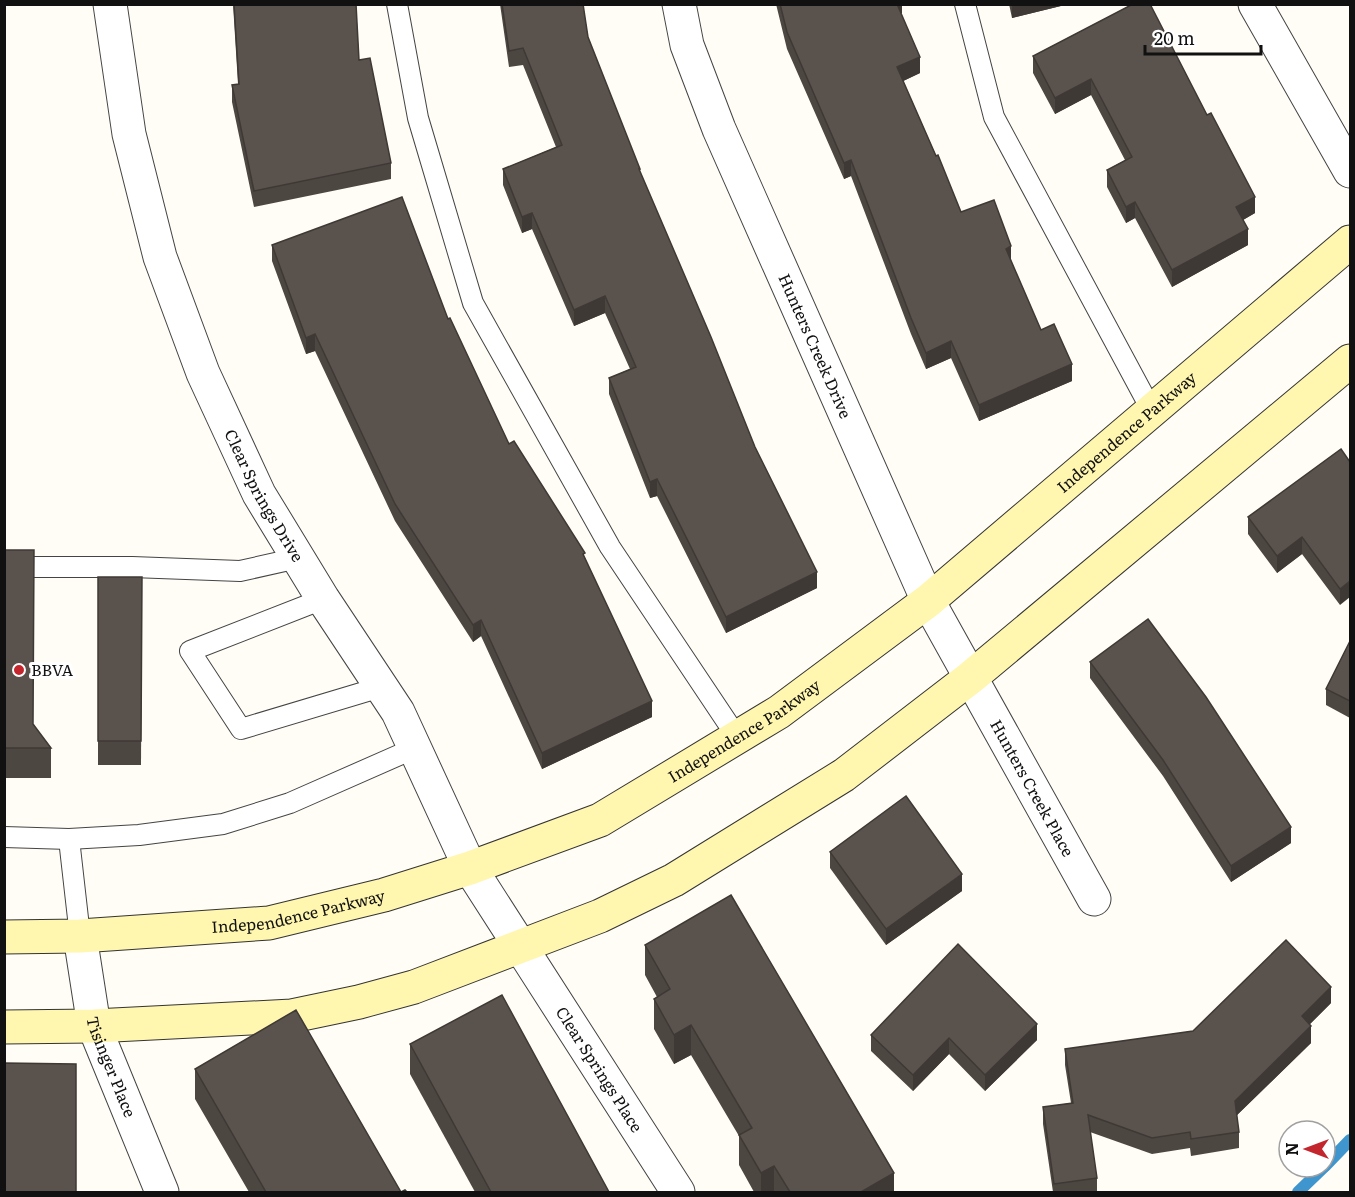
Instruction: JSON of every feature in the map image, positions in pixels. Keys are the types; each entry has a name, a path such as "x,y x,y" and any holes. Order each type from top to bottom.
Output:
{"main road":[{"name":"Independence Parkway","path":"4,937 80,936 269,923 384,895 470,868 600,820 779,712 928,601 1350,242"},
{"path":"4,1027 94,1026 292,1016 359,1002 414,987 520,947 600,916 674,880 844,775 970,678 1350,361"}],"street":[{"name":"Clear Springs Drive","path":"110,4 129,134 160,257 203,374 259,494 323,599 398,712 470,868 520,947"},
{"name":"Hunters Creek Drive","path":"679,4 687,45 719,129 928,601 970,678"},
{"path":"1255,4 1350,171"},
{"name":"Hunters Creek Place","path":"970,678 1094,899"},
{"name":"Tisinger Place","path":"80,936 94,1026 162,1192"},
{"name":"Clear Springs Place","path":"520,947 678,1192"}],"lane":[{"path":"397,4 418,118 473,303 610,547 737,737"},
{"path":"965,4 994,117 1152,411"},
{"path":"4,567 132,567 240,571 298,558"},
{"path":"323,599 190,651 241,729 381,687"},
{"path":"4,837 69,839 139,835 223,824 290,803 415,748"},
{"path":"69,839 80,936"}],"building":[{"path":"234,4 356,4 359,60 370,58 391,163 254,191 232,85 239,84"},
{"path":"502,4 583,4 588,37 639,169 755,447 817,572 726,617 657,479 650,482 609,378 636,367 605,296 574,310 532,213 522,217 503,169 562,145 523,48 509,51"},
{"path":"780,4 897,4 920,57 897,67 936,156 938,155 961,212 994,200 1011,246 1006,249 1041,330 1054,324 1072,364 979,405 951,341 926,353 851,160 844,163 787,32"},
{"path":"1133,4 1150,4 1207,115 1211,113 1255,197 1236,207 1248,229 1172,270 1135,202 1126,207 1107,170 1132,157 1091,79 1055,98 1033,56"},
{"path":"402,197 448,319 450,318 509,444 514,441 585,553 583,554 652,701 542,753 481,620 473,625 395,504 315,334 306,338 272,245"},
{"path":"1341,449 1350,462 1350,581 1340,589 1302,537 1277,556 1248,517"},
{"name":"BBVA","path":"4,550 34,550 33,724 51,748 4,748"},
{"path":"98,577 142,577 141,741 98,741"},
{"path":"1148,619 1206,697 1291,827 1231,866 1163,760 1090,662"},
{"path":"1350,641 1350,701 1326,689"},
{"path":"906,796 962,874 886,929 830,852"},
{"path":"731,895 894,1173 861,1192 790,1192 774,1166 761,1173 739,1135 752,1128 691,1025 674,1035 654,999 670,989 645,945"},
{"path":"1286,940 1331,987 1302,1016 1311,1026 1235,1101 1239,1132 1191,1139 1190,1132 1152,1138 1088,1115 1097,1178 1054,1184 1043,1107 1073,1103 1065,1049 1193,1031"},
{"path":"958,944 1037,1024 985,1075 949,1038 913,1075 871,1035"},
{"path":"502,995 609,1192 491,1192 410,1044"},
{"path":"296,1010 401,1192 266,1192 195,1069"},
{"path":"4,1063 76,1064 76,1192 4,1192"}],"waterway":[{"path":"1337,1154 1350,1140"},
{"path":"1298,1192 1312,1179"}],"place":[{"name":"BBVA","path":"19,670"}]}
